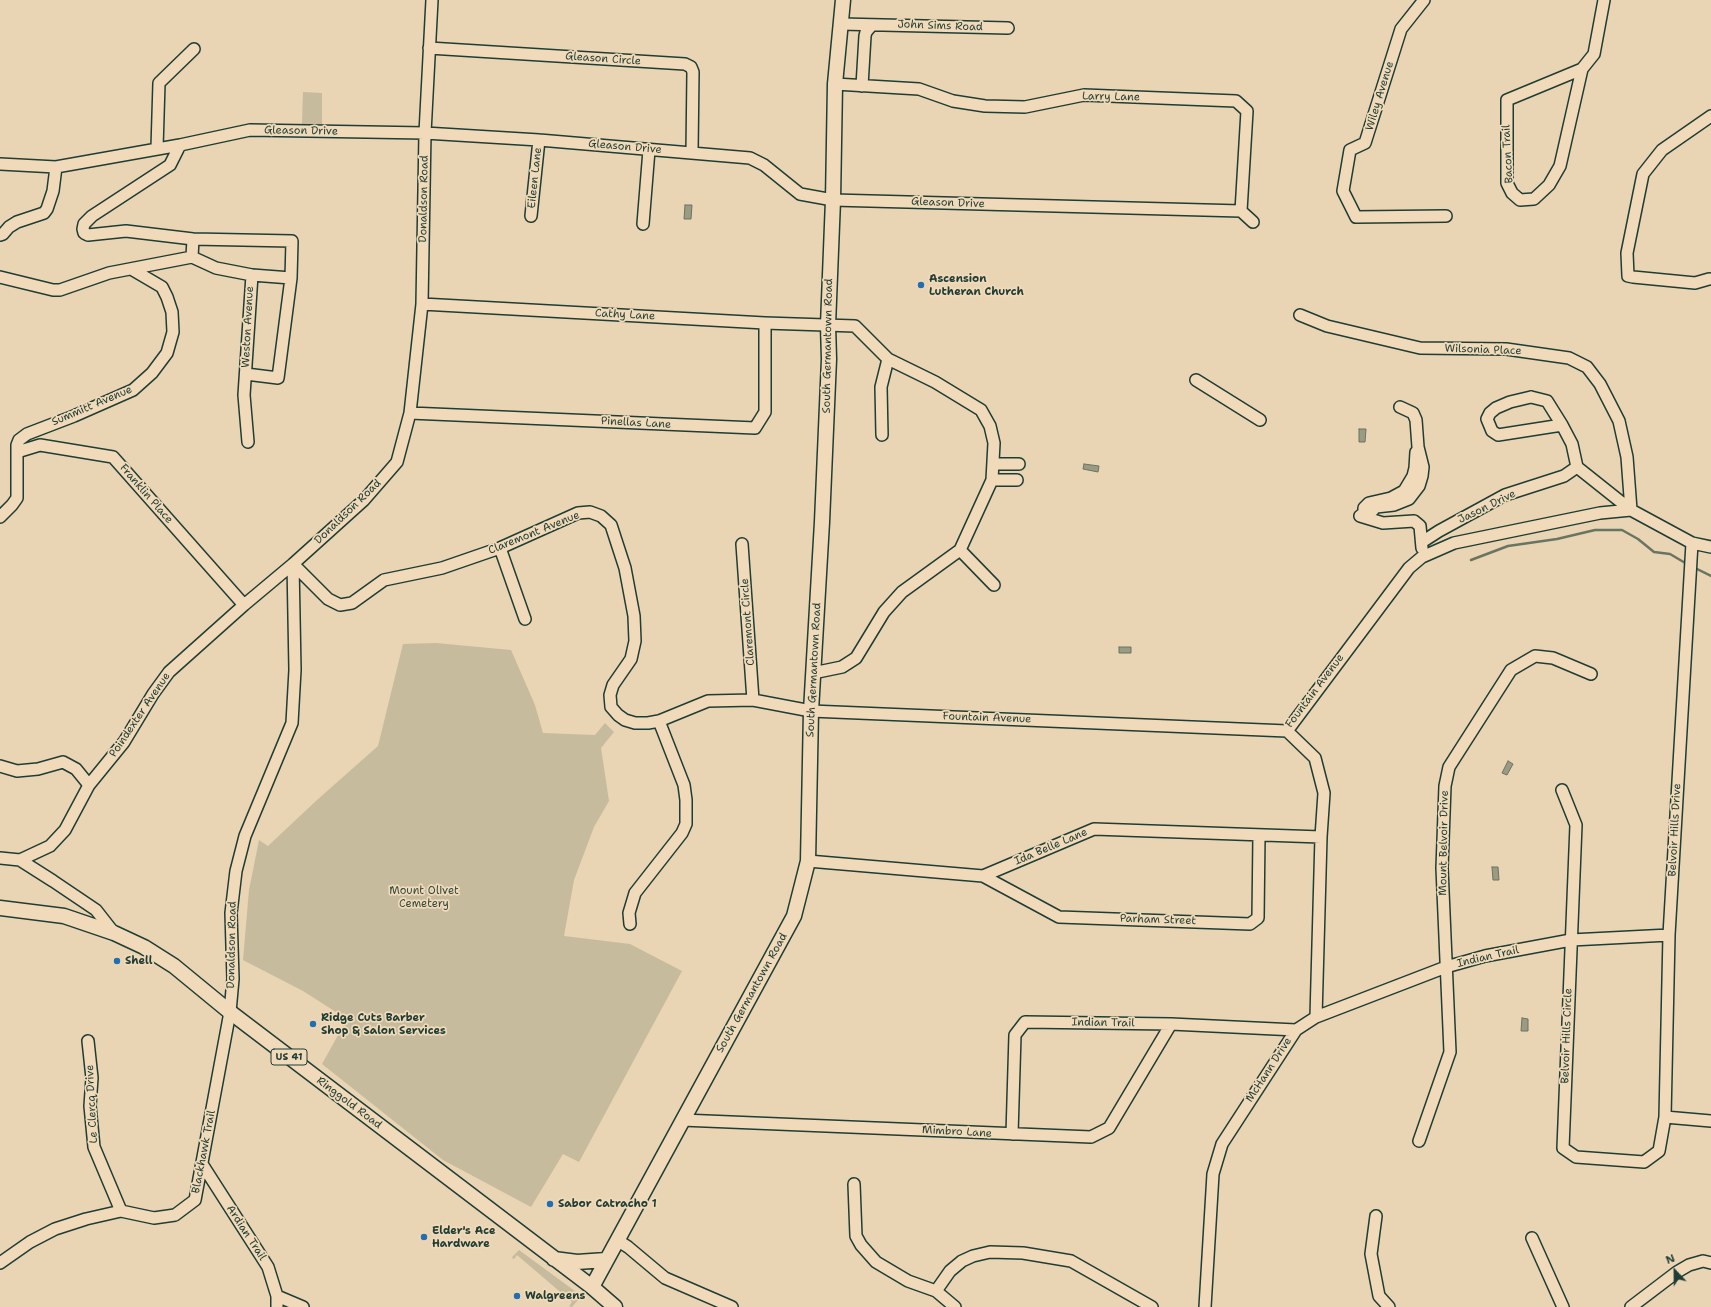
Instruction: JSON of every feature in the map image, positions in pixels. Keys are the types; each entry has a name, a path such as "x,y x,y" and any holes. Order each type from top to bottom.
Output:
{"main road":[{"name":"South Germantown Road","path":"592,1287 616,1240 794,916 808,861 811,711 822,522 829,359 828,325 833,200 835,84 843,0"},
{"name":"Ringgold Road","path":"0,908 64,916 114,933 144,947 174,966 230,1012 592,1287 615,1307"},
{"path":"554,1259 577,1262 606,1260"}],"street":[{"name":"Donaldson Road","path":"230,1012 233,979 231,913 236,871 245,836 292,723 295,670 293,564 364,500 397,462 410,413 422,304 425,133 432,0"},
{"name":"Wiley Avenue","path":"1424,0 1401,29 1365,143 1350,150 1343,191 1356,217 1446,216"},
{"name":"Bacon Trail","path":"1582,69 1507,100 1507,183 1512,193 1520,200 1534,199 1549,185 1560,166 1582,69 1594,54 1604,0"},
{"name":"John Sims Road","path":"841,24 1008,28"},
{"path":"862,86 865,36 872,24"},
{"name":"Gleason Circle","path":"429,48 685,64 691,67 693,72 692,152"},
{"path":"157,148 159,84 194,49"},
{"name":"Larry Lane","path":"835,84 919,89 954,101 985,106 1025,107 1084,96 1236,101 1247,111 1241,211"},
{"path":"1709,278 1695,283 1633,278 1628,276 1627,253 1643,174 1662,150 1711,116"},
{"name":"Gleason Drive","path":"0,164 56,167 180,145 250,130 425,133 539,140 750,158 764,164 800,194 833,200 1241,211"},
{"name":"Eileen Lane","path":"531,216 539,140"},
{"path":"180,145 170,165 92,216 84,224 84,233 88,235 126,231 193,239 292,241 291,278 278,378 246,374"},
{"path":"643,224 649,150"},
{"path":"0,235 17,222 44,213 47,210 53,191 56,167"},
{"path":"1241,211 1253,222"},
{"path":"0,277 53,290 60,290 109,273 133,270 156,263 192,258 193,239"},
{"name":"Weston Avenue","path":"192,258 216,268 252,275 244,395 248,442"},
{"name":"Summitt Avenue","path":"0,517 12,506 17,498 18,441 27,434 74,416 133,390 160,364 173,332 170,304 162,287 133,270"},
{"path":"252,275 291,278"},
{"name":"Cathy Lane","path":"422,304 765,323 854,326 888,359 935,382 981,410 990,426 994,443 992,480"},
{"name":"Wilsonia Place","path":"1300,315 1327,326 1420,348 1506,349 1569,358 1587,367 1600,384 1619,420 1627,457 1631,510"},
{"name":"Pinellas Lane","path":"410,413 755,428 766,412 765,323"},
{"path":"882,435 881,387 888,359"},
{"path":"1196,380 1260,420"},
{"path":"1562,426 1498,435 1492,431 1487,419 1490,413 1496,408 1510,402 1531,397 1547,401 1562,426 1572,444 1578,467 1631,510 1692,543 1711,547"},
{"path":"1400,407 1413,413 1416,420 1418,448 1422,461 1422,476 1414,493 1409,499 1394,506 1376,507 1371,512 1364,513 1360,516 1383,523 1414,521 1420,526 1422,557"},
{"name":"Franklin Place","path":"17,452 40,445 113,457 244,605"},
{"path":"993,464 1019,464"},
{"name":"Jason Drive","path":"1422,542 1505,495 1564,476 1578,467"},
{"path":"813,673 842,667 856,658 884,612 902,592 960,550 992,480 1017,480"},
{"name":"Fountain Avenue","path":"811,711 1286,731 1391,590 1409,568 1422,557 1454,543 1600,512 1631,510"},
{"name":"Claremont Avenue","path":"293,564 328,599 340,605 352,603 384,580 442,568 500,548 578,513 590,512 602,516 611,525 625,568 634,616 635,641 631,659 613,685 610,695 611,707 618,715 635,723 648,723 660,720 708,701 753,700 811,711"},
{"name":"Belvoir Hills Drive","path":"1665,1117 1669,935 1692,543"},
{"name":"Claremont Circle","path":"742,544 753,700"},
{"path":"500,548 525,619"},
{"path":"960,550 994,585"},
{"name":"Poindexter Avenue","path":"20,860 50,846 65,830 89,786 124,742 153,694 169,672 244,605 293,564"},
{"name":"Mount Belvoir Drive","path":"1419,1140 1450,1052 1442,868 1446,786 1449,767 1511,670 1535,656 1553,658 1591,674"},
{"path":"630,924 629,913 635,894 682,832 686,824 687,806 684,785 660,720"},
{"path":"1286,731 1315,758 1324,793 1321,837 1316,1017"},
{"path":"0,766 17,771 38,769 63,762 76,769 89,786"},
{"name":"Belvoir Hills Circle","path":"1562,790 1576,825 1563,1148 1576,1157 1644,1162 1659,1151 1665,1117"},
{"name":"Ida Belle Lane","path":"808,861 983,876 1094,829 1321,837"},
{"name":"Parham Street","path":"983,876 1059,916 1250,924 1258,918 1259,834"},
{"path":"0,858 20,860 96,910 114,933"},
{"name":"Indian Trail","path":"1316,1017 1446,967 1485,956 1571,940 1669,935"},
{"name":"Blackhawk Trail","path":"0,1263 30,1242 55,1229 121,1211 154,1218 175,1215 195,1200 230,1012"},
{"name":"McHann Drive","path":"1205,1307 1213,1174 1222,1144 1296,1030 1316,1017"},
{"name":"Indian Trail","path":"1012,1134 1015,1035 1025,1022 1171,1024 1296,1030"},
{"name":"Mimbro Lane","path":"682,1120 1091,1137 1109,1128 1171,1024"},
{"name":"Le Clercq Drive","path":"88,1040 92,1078 90,1106 94,1147 121,1211"},
{"path":"1665,1117 1711,1121"},
{"name":"Ardian Trail","path":"202,1164 268,1267 277,1302"},
{"path":"854,1184 856,1236 861,1245 876,1262 908,1281 936,1291 955,1307"},
{"path":"1376,1216 1371,1254 1379,1296 1389,1307"},
{"path":"1532,1238 1563,1307"},
{"path":"616,1240 628,1247 666,1278 732,1307"},
{"path":"936,1291 950,1271 962,1261 973,1256 990,1252 1023,1253 1071,1261 1152,1307"},
{"path":"1631,1307 1683,1269 1703,1261 1711,1263"},
{"path":"277,1302 303,1307"}],"green space":[{"path":"303,92 322,93 322,125 302,124"},
{"name":"Mount Olivet Cemetery","path":"436,643 511,650 535,705 543,733 595,735 605,723 614,732 601,748 609,801 594,827 574,880 564,936 630,944 682,971 579,1162 563,1154 531,1207 443,1160 322,1064 347,1019 303,991 243,960 249,890 259,840 268,846 378,746 403,644"},
{"path":"519,1250 579,1294 578,1300 572,1307 569,1306 572,1302 517,1255 514,1259 512,1258"}],"shaded area":[{"path":"685,205 692,205 691,219 684,219"},
{"path":"1359,429 1366,429 1365,442 1359,442"},
{"path":"1084,464 1099,466 1098,472 1083,469"},
{"path":"1119,647 1131,647 1131,653 1119,653"},
{"path":"1508,761 1513,764 1507,775 1502,773"},
{"path":"1492,867 1498,867 1499,880 1493,880"},
{"path":"1522,1018 1528,1019 1528,1031 1521,1031"}],"waterway":[{"path":"1471,560 1508,546 1557,539 1595,530 1622,530 1638,539 1654,552 1670,554 1687,564"},
{"path":"1693,567 1711,576"}],"place":[{"name":"Ascension Lutheran Church","path":"921,285"},
{"name":"Shell","path":"117,961"},
{"name":"Ridge Cuts Barber Shop & Salon Services","path":"313,1024"},
{"name":"Sabor Catracho 1","path":"550,1204"},
{"name":"Elder's Ace Hardware","path":"424,1237"},
{"name":"Walgreens","path":"517,1296"}]}
